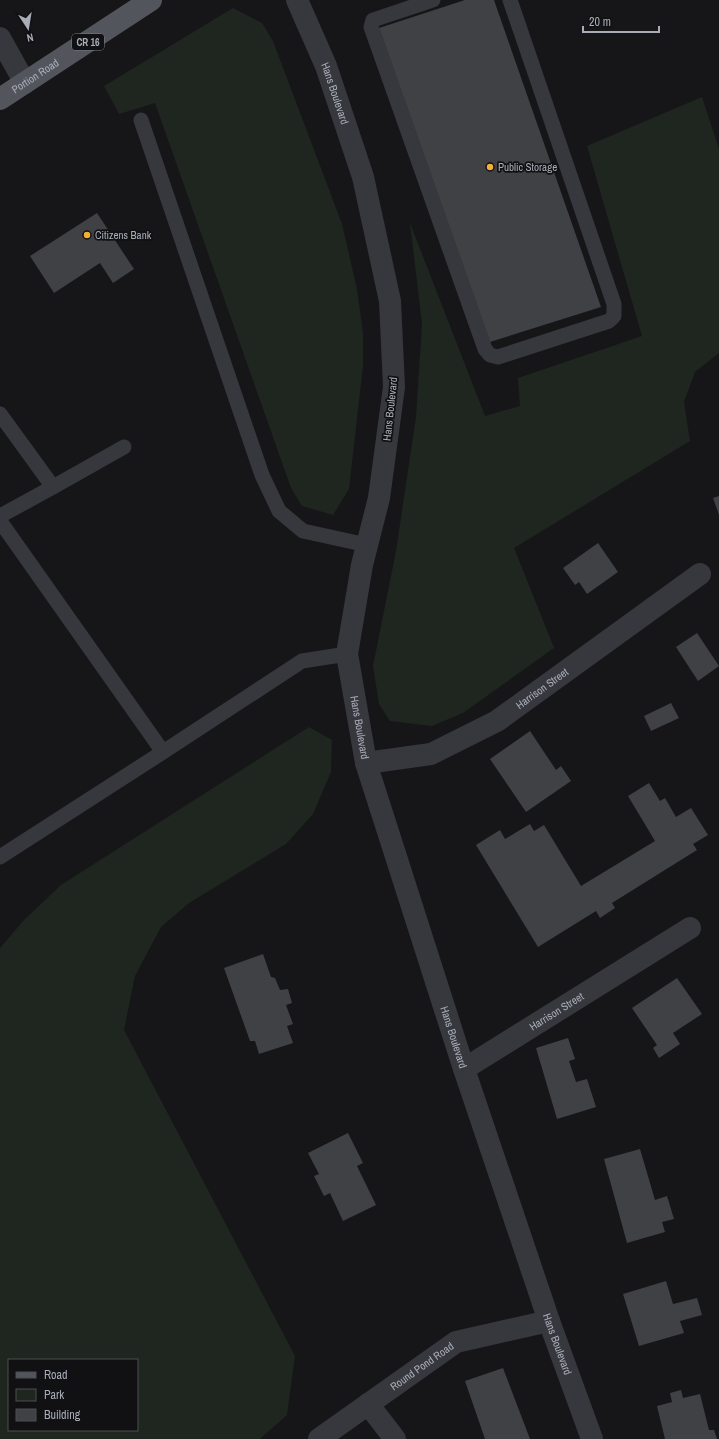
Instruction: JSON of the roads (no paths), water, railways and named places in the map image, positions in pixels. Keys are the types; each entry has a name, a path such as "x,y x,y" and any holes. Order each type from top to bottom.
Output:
{"main road":[{"name":"Portion Road","path":"0,99 151,0"}],"street":[{"name":"Hans Boulevard","path":"297,0 326,66 363,177 390,301 394,387 379,498 362,564 347,654 366,763 464,1069 592,1439"},
{"path":"0,38 25,83"},
{"name":"Harrison Street","path":"366,763 431,754 497,721 700,574"},
{"name":"Harrison Street","path":"464,1069 690,928"},
{"name":"Round Pond Road","path":"318,1439 456,1342 550,1321"},
{"path":"368,1404 395,1439"}],"lane":[{"path":"433,0 373,20 371,26 484,349 490,355 498,357 609,321 614,316 614,304 510,0"},
{"path":"141,120 260,467 279,511 303,531 367,545"},
{"path":"0,414 53,486"},
{"path":"0,516 124,447"},
{"path":"0,522 163,752"},
{"path":"0,857 302,661 347,654"}],"place":[{"name":"Public Storage","path":"490,167"},
{"name":"Citizens Bank","path":"87,235"}]}
